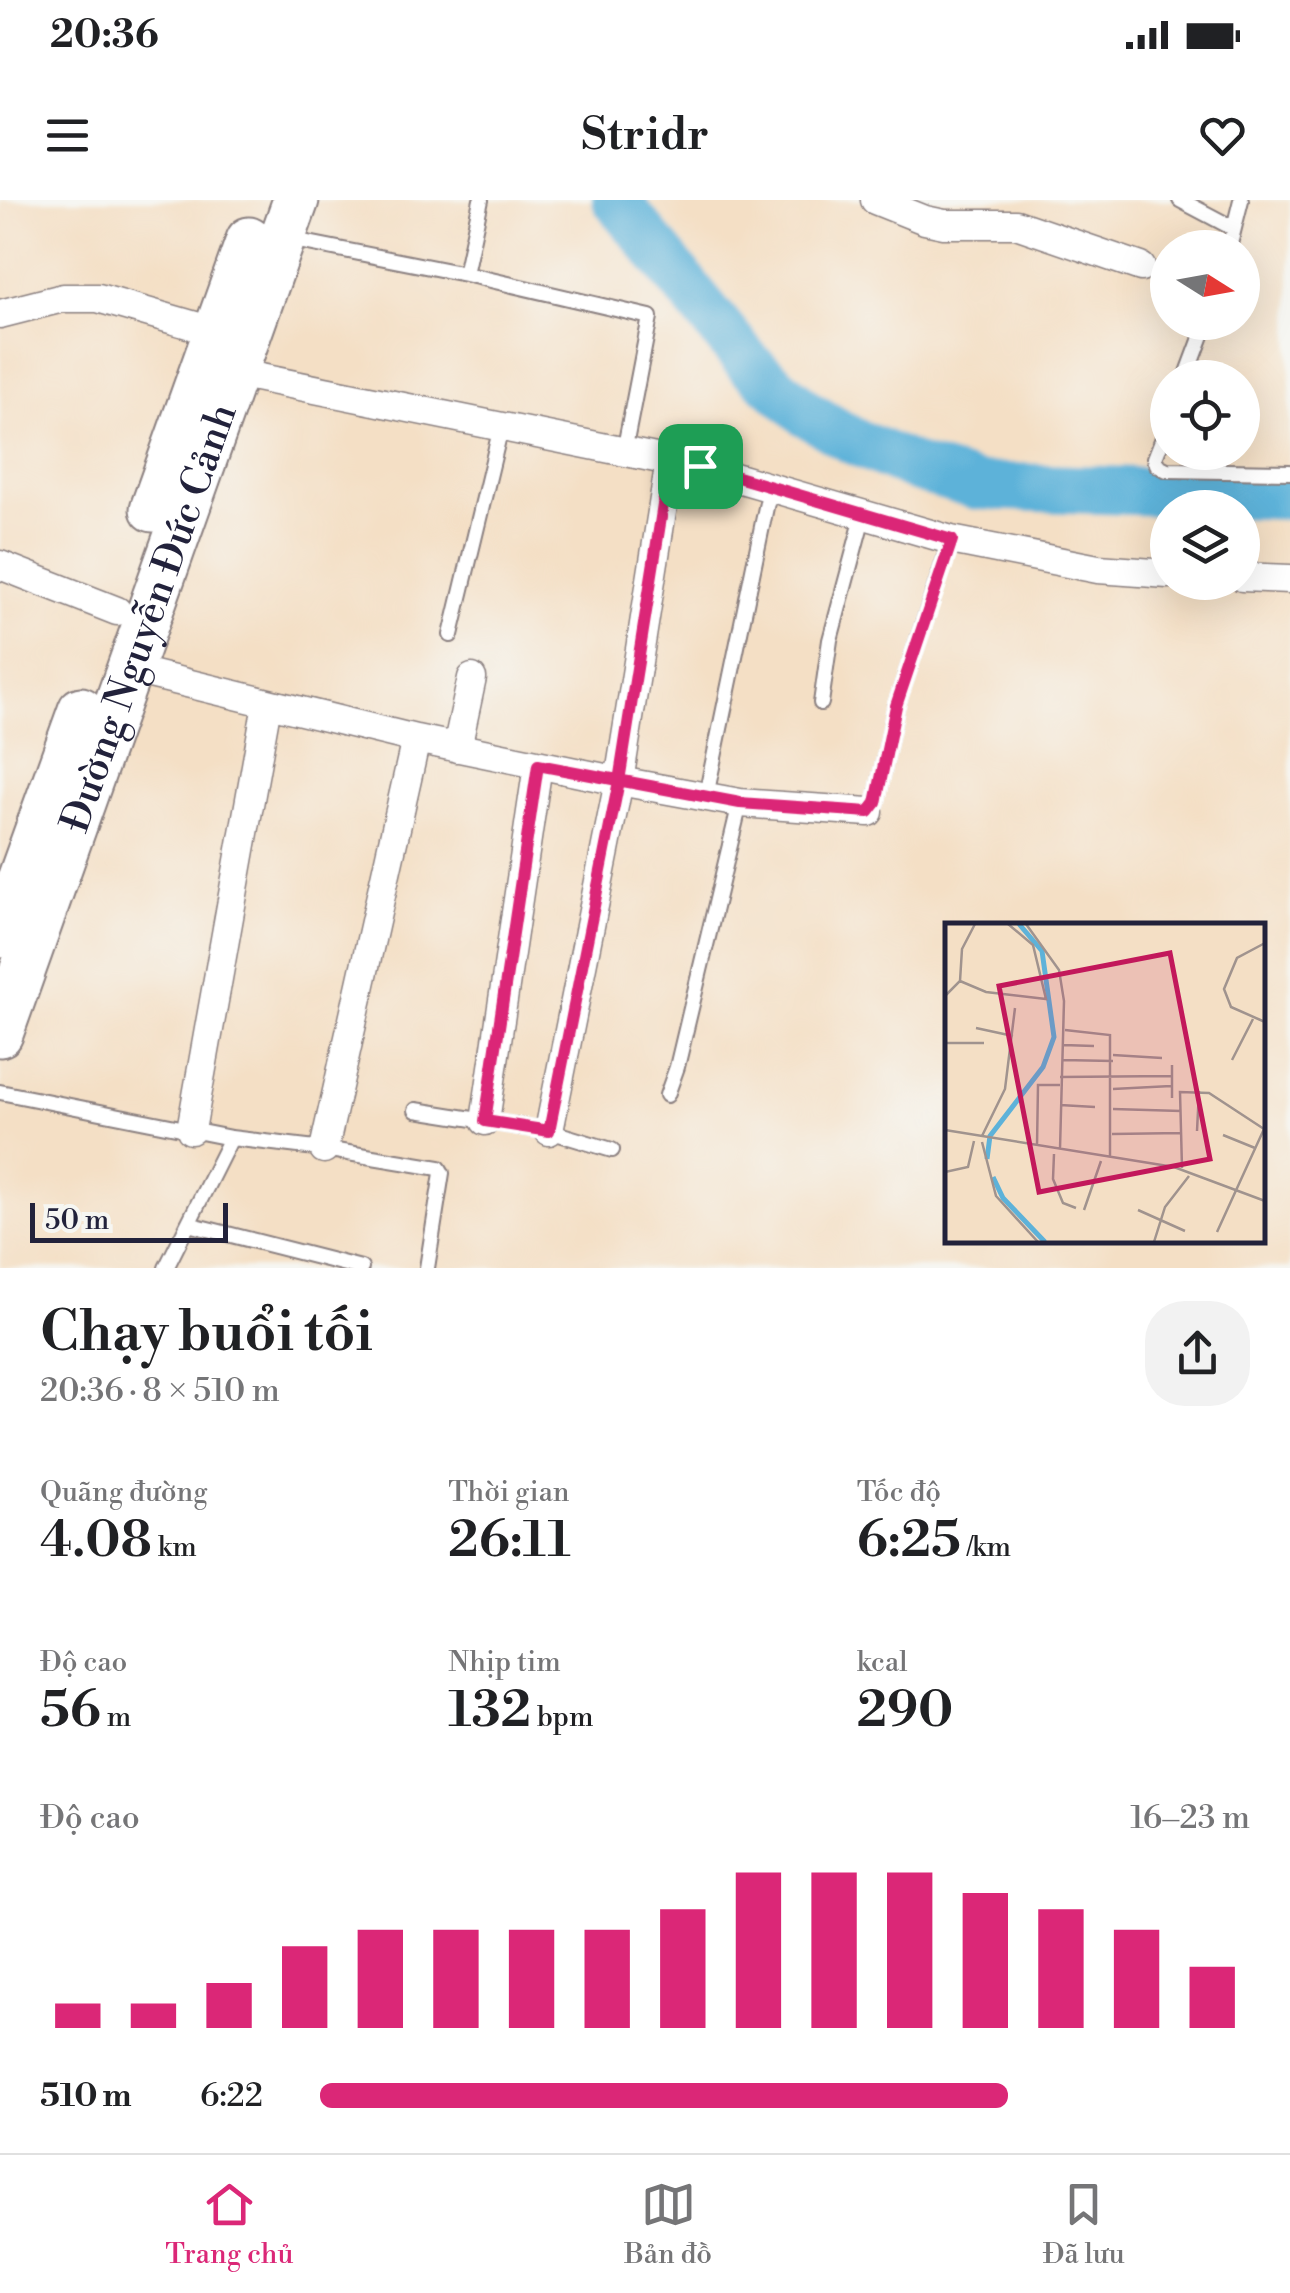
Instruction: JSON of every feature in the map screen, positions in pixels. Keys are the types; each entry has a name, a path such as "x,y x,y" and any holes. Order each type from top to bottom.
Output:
{"highway":[{"name":"Đường Nguyễn Đức Cảnh","path":"4,913 216,332 281,213"},
{"name":"Đường Nguyễn Đức Cảnh","path":"0,1034 236,372 281,213"}],"street":[{"path":"875,200 925,220 982,212 1141,267"},
{"path":"0,314 63,298 98,298 216,332"},
{"path":"236,372 700,466 952,540 1098,569 1150,573"},
{"path":"549,1131 619,781 670,461"},
{"path":"0,564 117,611"},
{"path":"1260,578 1290,579"},
{"path":"128,669 416,739 619,781 740,803 869,812"},
{"path":"457,748 472,678"},
{"path":"191,1130 268,704"},
{"path":"324,1148 416,739"},
{"path":"485,1121 538,765"}],"lane":[{"path":"465,274 480,200"},
{"path":"1180,200 1233,228 1241,200"},
{"path":"281,213 465,274 650,317 624,453"},
{"path":"450,634 501,428"},
{"path":"1167,470 1290,472"},
{"path":"706,796 770,488"},
{"path":"821,703 830,640 863,516"},
{"path":"869,812 876,803 896,706 952,540"},
{"path":"667,1096 678,1068 740,803"},
{"path":"0,1092 230,1138 324,1148 441,1169 427,1268"},
{"path":"416,1110 549,1131 612,1150"},
{"path":"166,1268 230,1138"},
{"path":"188,1224 361,1268"}],"waterway":[{"path":"616,200 750,365 806,413 851,440 918,469 977,486 1290,496"}],"route":[{"path":"700,466 670,461 619,781 549,1131 485,1121 538,765 619,781 740,803 869,812 876,803 896,706 952,540 700,466"}]}
